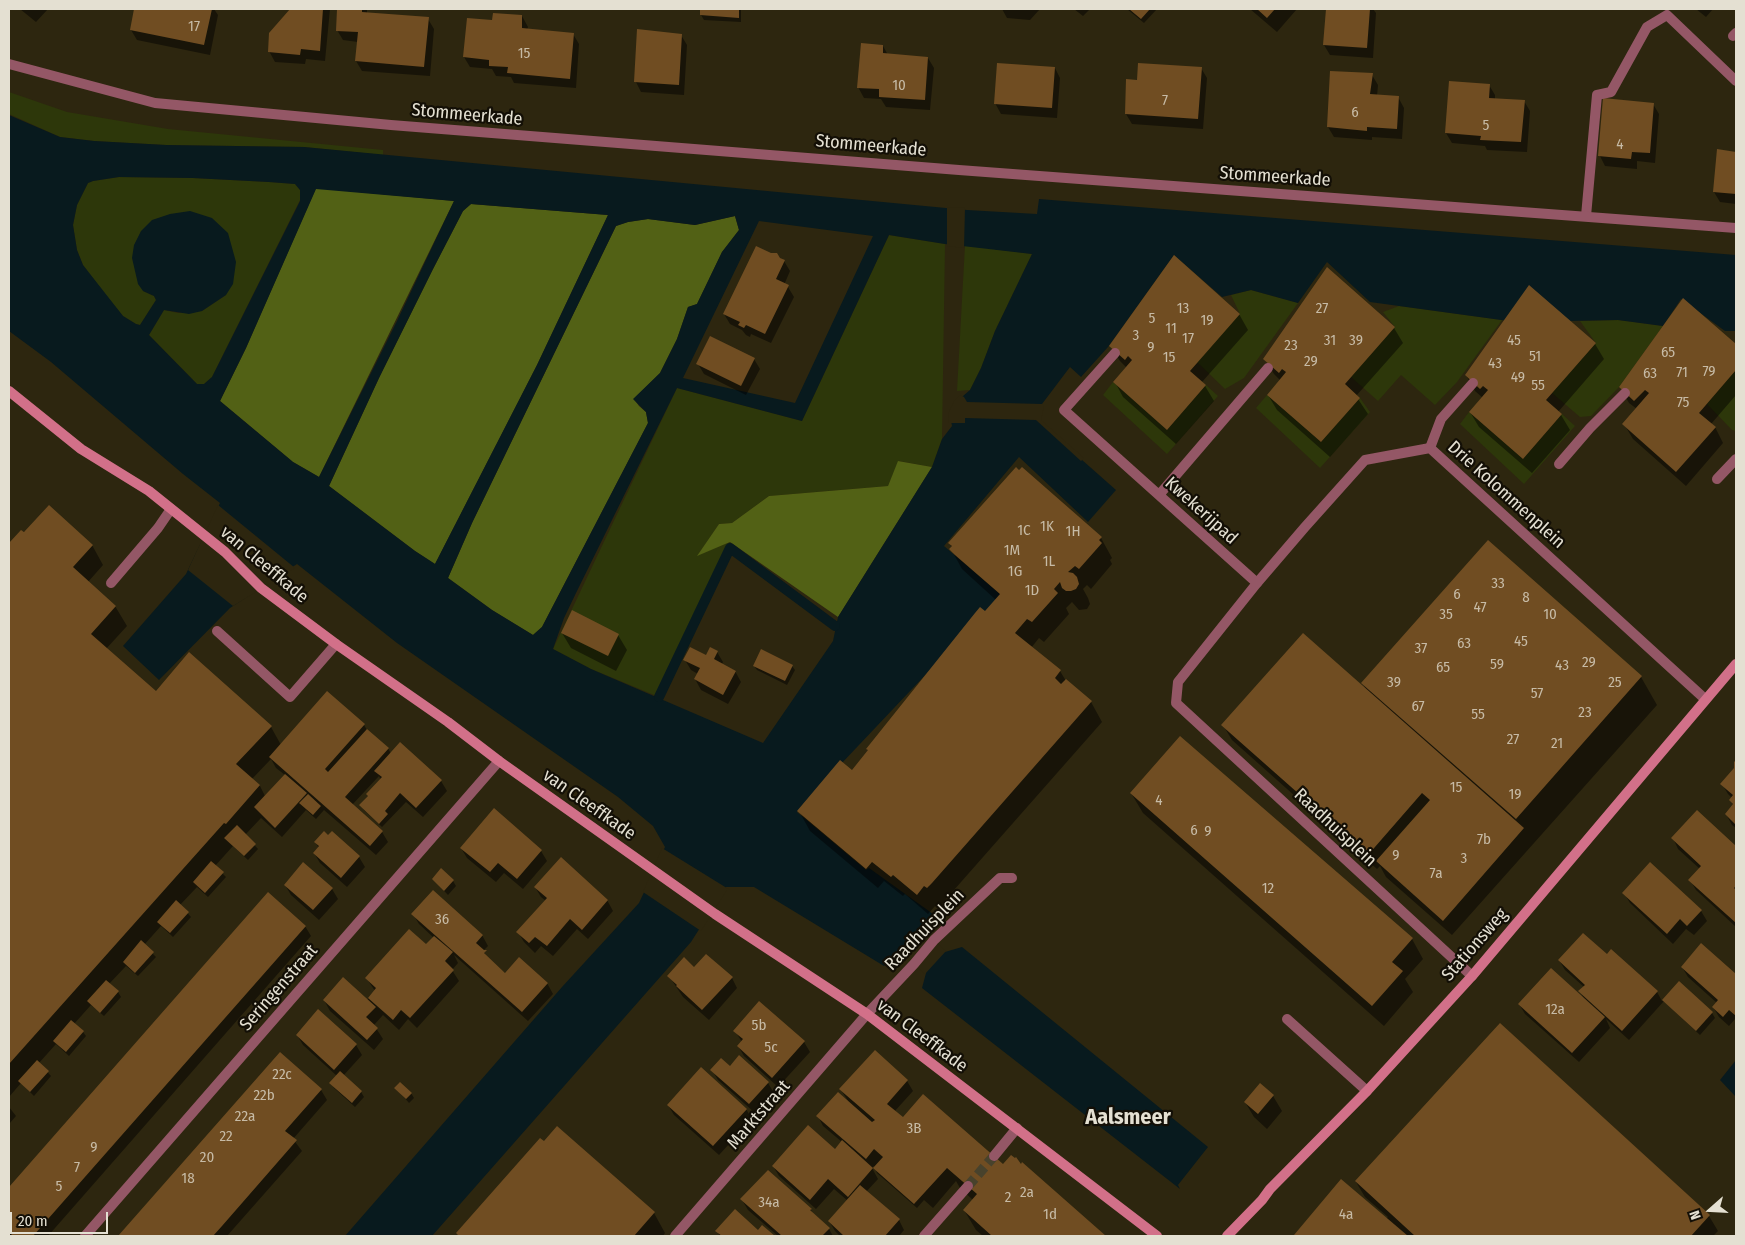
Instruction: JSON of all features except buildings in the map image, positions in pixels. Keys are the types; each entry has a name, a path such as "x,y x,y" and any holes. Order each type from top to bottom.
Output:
{"main road":[{"name":"van Cleeffkade","path":"9,391 81,449 149,491 225,552 261,588 336,644 715,914 867,1014 1157,1236"},
{"name":"Stationsweg","path":"1227,1236 1262,1200 1270,1189 1367,1091 1472,976 1736,664"}],"street":[{"path":"1586,216 1597,95 1611,92 1647,27 1667,15 1736,81"},
{"name":"Stommeerkade","path":"9,64 155,104 469,131 1736,228"},
{"name":"Kwekerijpad","path":"1115,353 1064,410 1257,583"},
{"path":"1159,495 1268,368"},
{"path":"1430,448 1441,419 1473,383"},
{"path":"1559,464 1590,428 1625,393"},
{"name":"Drie Kolommenplein","path":"1176,703 1178,682 1257,583 1365,460 1430,448 1706,699"},
{"path":"1717,479 1736,459"},
{"path":"111,583 171,509"},
{"path":"217,631 290,697 336,644"},
{"name":"Raadhuisplein","path":"1176,703 1472,976"},
{"name":"Seringenstraat","path":"85,1236 499,761"},
{"name":"Raadhuisplein","path":"867,1014 934,940 1000,878 1012,878"},
{"name":"Marktstraat","path":"675,1236 867,1014"},
{"path":"1287,1019 1367,1091"},
{"path":"994,1156 1017,1128"},
{"path":"924,1236 968,1186"}],"green space":[{"path":"9,92 67,112 168,129 383,150 383,155 304,147 166,145 60,137 9,114"},
{"path":"119,177 269,182 295,184 300,190 300,200 212,377 204,384 197,384 149,335 164,310 178,313 202,311 226,295 143,291 154,296 156,300 140,325 123,316 83,265 77,250 73,225 77,205 88,183"},
{"path":"316,188 454,201 319,477 293,462 220,401 246,348"},
{"path":"471,204 608,215 537,365 435,564 329,486 379,378 433,269 463,211"},
{"path":"735,216 739,230 722,252 697,304 688,307 677,339 660,373 634,399 646,412 648,423 542,627 533,635 492,610 448,578 472,523 616,226 648,219 695,225"},
{"path":"889,235 945,244 942,439 932,467 899,461 888,486 769,496 732,523 719,524 698,555 730,542 659,697 591,669 553,649 677,388 802,421"},
{"path":"965,245 1032,254 995,331 981,368 970,390 957,391"},
{"path":"1251,290 1298,303 1244,378 1225,389 1197,362 1240,314 1231,295"},
{"path":"1399,306 1502,320 1457,382 1435,405 1401,375 1378,401 1351,377 1395,327 1383,312"},
{"path":"1618,320 1663,326 1619,387 1591,416 1580,417 1552,393 1596,343 1580,321"},
{"path":"1736,370 1736,431 1732,430 1707,404"},
{"path":"1113,382 1167,430 1206,385 1218,396 1167,454 1103,395"},
{"path":"1267,395 1321,442 1360,398 1370,412 1320,468 1256,408"},
{"path":"1469,412 1523,459 1562,414 1575,426 1524,484 1460,424"},
{"path":"898,461 932,467 838,617 730,542 697,556 719,524 732,523 769,496 888,486"}],"shaded area":[{"path":"9,115 60,137 94,141 166,145 304,147 967,210 1037,214 1039,199 1736,255 1736,331 1725,331 1681,299 1663,326 1618,320 1516,322 1370,302 1327,262 1298,303 1251,290 1222,297 1174,255 1108,347 1081,377 1070,367 1042,404 1038,421 1116,490 1088,522 1019,457 944,546 1001,595 797,812 866,870 869,868 933,914 921,931 945,952 962,947 1208,1147 1178,1185 1180,1189 922,988 926,973 903,952 884,966 754,887 726,887 691,942 432,1236 345,1236 562,987 639,903 665,847 653,826 618,797 397,643 297,564 230,608 159,680 123,646 186,574 220,503 51,362 9,331","holes":["119,177 193,178 295,184 300,190 300,201 212,377 204,384 197,384 149,335 164,310 189,314 202,311 226,295 233,284 236,262 228,233 212,218 190,211 170,214 152,220 141,231 134,245 132,258 138,284 143,291 154,296 156,300 140,325 136,324 123,316 83,265 77,250 73,225 77,205 88,183","316,189 454,201 397,321 319,477 293,462 220,401 246,348","471,204 608,215 537,365 435,564 329,486 379,378 463,211","735,216 739,230 722,252 697,304 688,307 677,339 660,373 633,399 646,412 648,423 542,627 533,635 492,610 448,578 472,523 616,226 648,219 695,225","759,221 873,236 795,403 683,378","889,235 945,244 1032,254 995,331 981,368 970,390 956,402 950,415 952,426 942,439 932,467 838,617 833,641 763,743 591,669 553,649 564,618 677,388 802,421"]},
{"path":"1736,1060 1736,1097 1720,1080"}],"pier":[{"path":"947,207 965,208 964,248 947,246"},
{"path":"960,395 967,402 1042,404 1044,406 1041,420 1084,458 1081,461 1036,420 965,418 965,423 949,423 948,414 954,401"},
{"path":"218,505 295,568 233,606 188,570"},
{"path":"662,848 730,890 727,890 701,931 643,892"},
{"path":"925,932 946,951 925,974 903,955"}],"waterway":[{"path":"659,697 730,548 835,626"}],"tunnel":[{"path":"968,1186 994,1156"}],"district":[{"name":"Aalsmeer","path":"1128,1118"}]}
